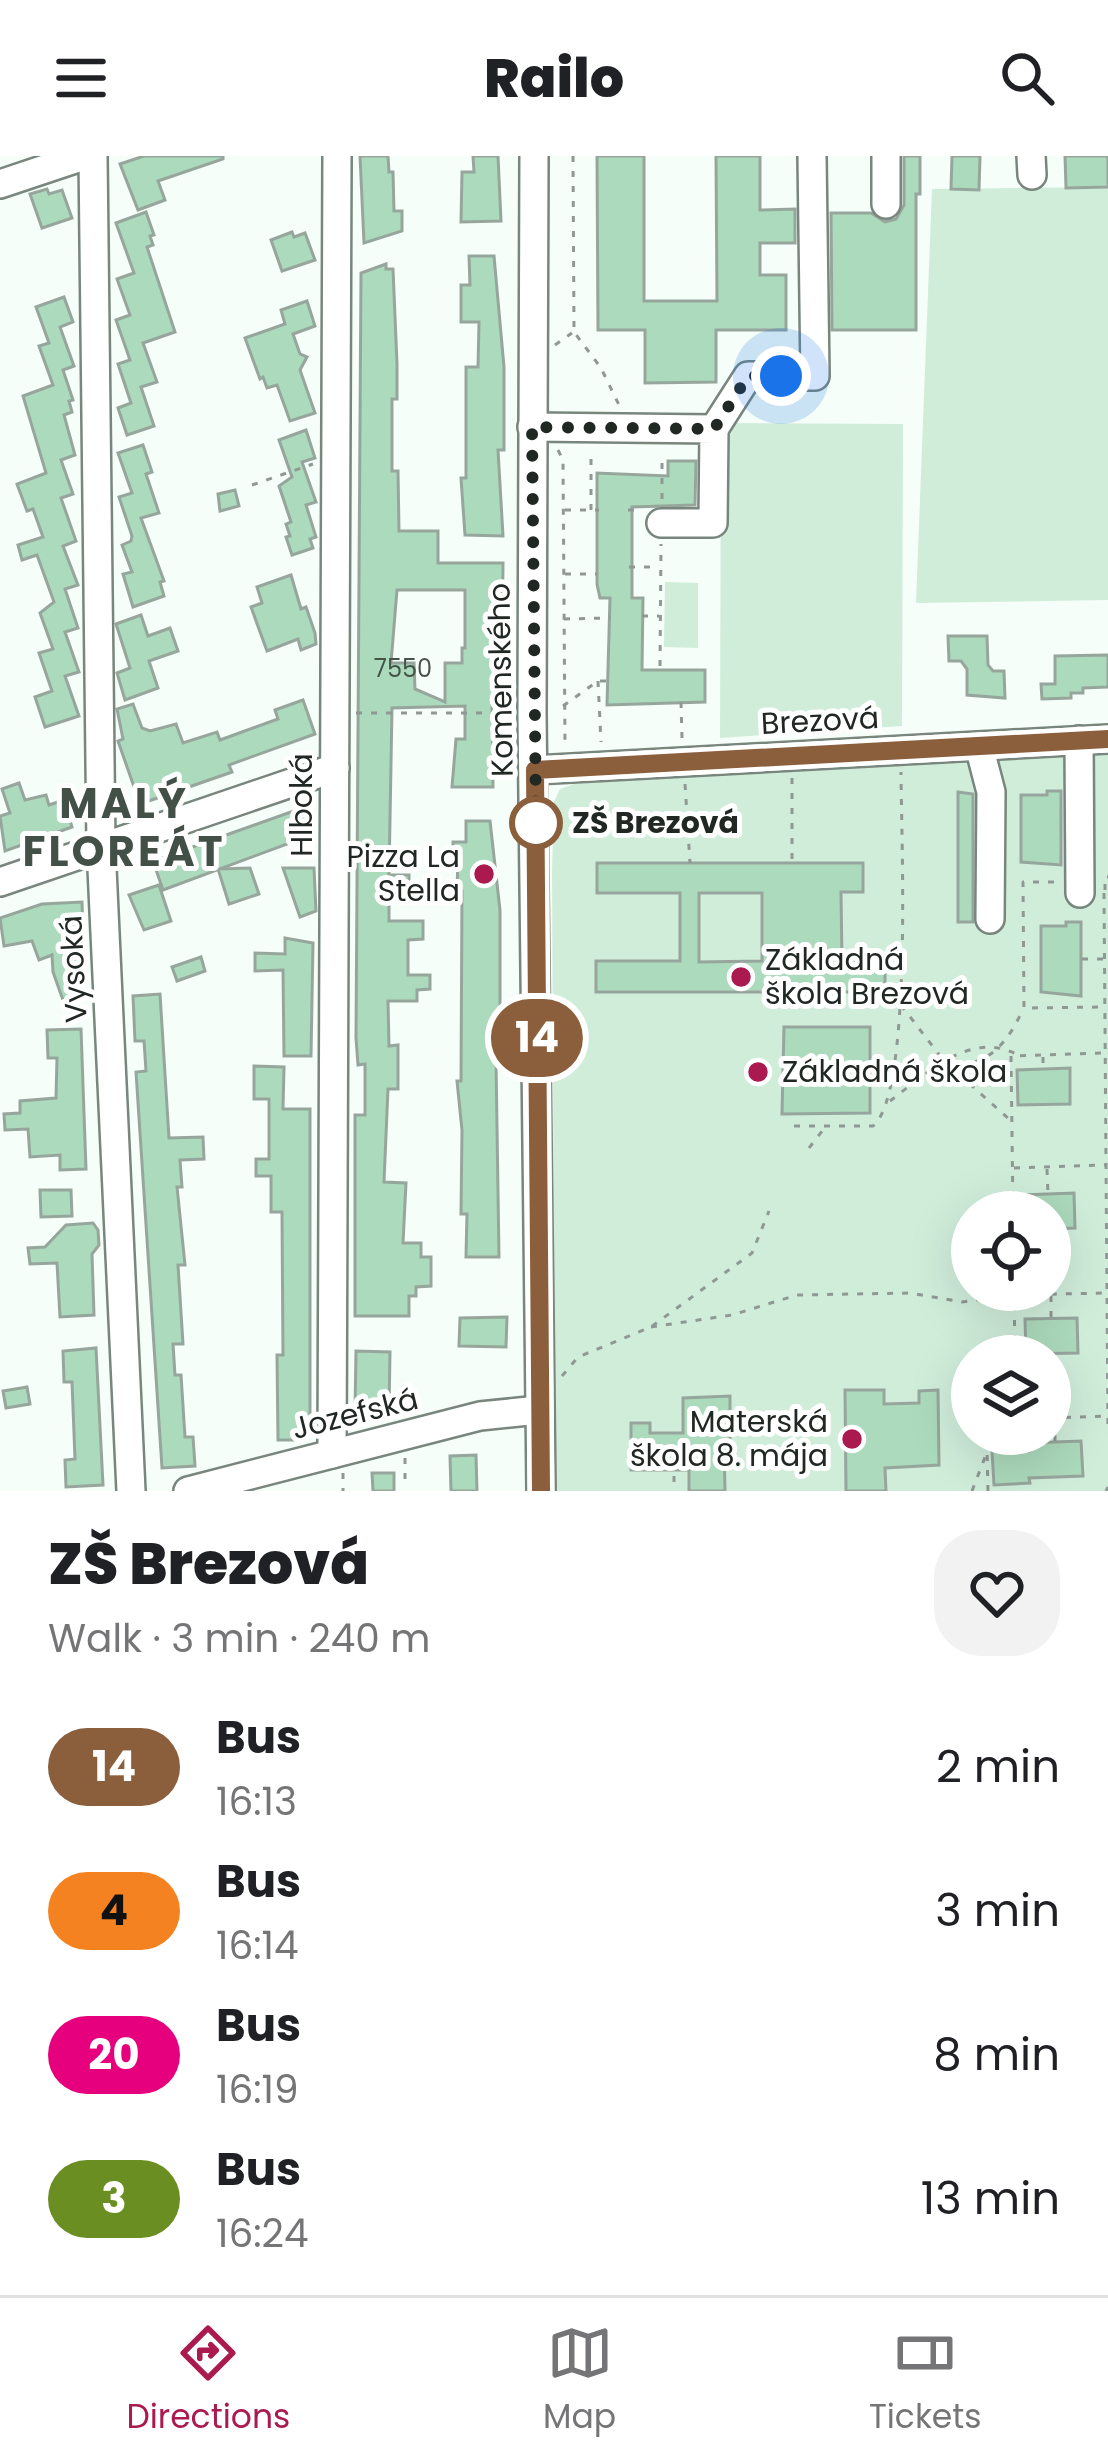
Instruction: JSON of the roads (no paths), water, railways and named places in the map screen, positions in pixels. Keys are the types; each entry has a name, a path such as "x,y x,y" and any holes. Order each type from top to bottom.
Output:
{"street":[{"path":"0,184 88,156"},
{"name":"Vysoká","path":"88,156 101,848 130,1491"},
{"name":"Hlboká","path":"332,1454 337,156"},
{"name":"Komenského","path":"533,156 542,427 535,770 541,1491"},
{"path":"662,523 712,523 714,429 748,376 814,376 812,156"},
{"path":"886,156 886,204"},
{"path":"542,427 714,429"},
{"name":"Brezová","path":"535,770 1108,739"},
{"path":"1079,740 1093,886"},
{"path":"980,746 992,792 990,919"},
{"path":"0,882 335,768"},
{"name":"Jozefská","path":"188,1491 480,1416 539,1410"}],"place":[{"name":"ZŠ Brezová","path":"536,823"},
{"name":"Pizza La Stella","path":"484,874"},
{"name":"Základná škola Brezová","path":"741,977"},
{"name":"Základná škola","path":"758,1072"},
{"name":"Materská škola 8. mája","path":"852,1439"}],"district":[{"name":"MALÝ FLOREÁT","path":"124,827"}]}
